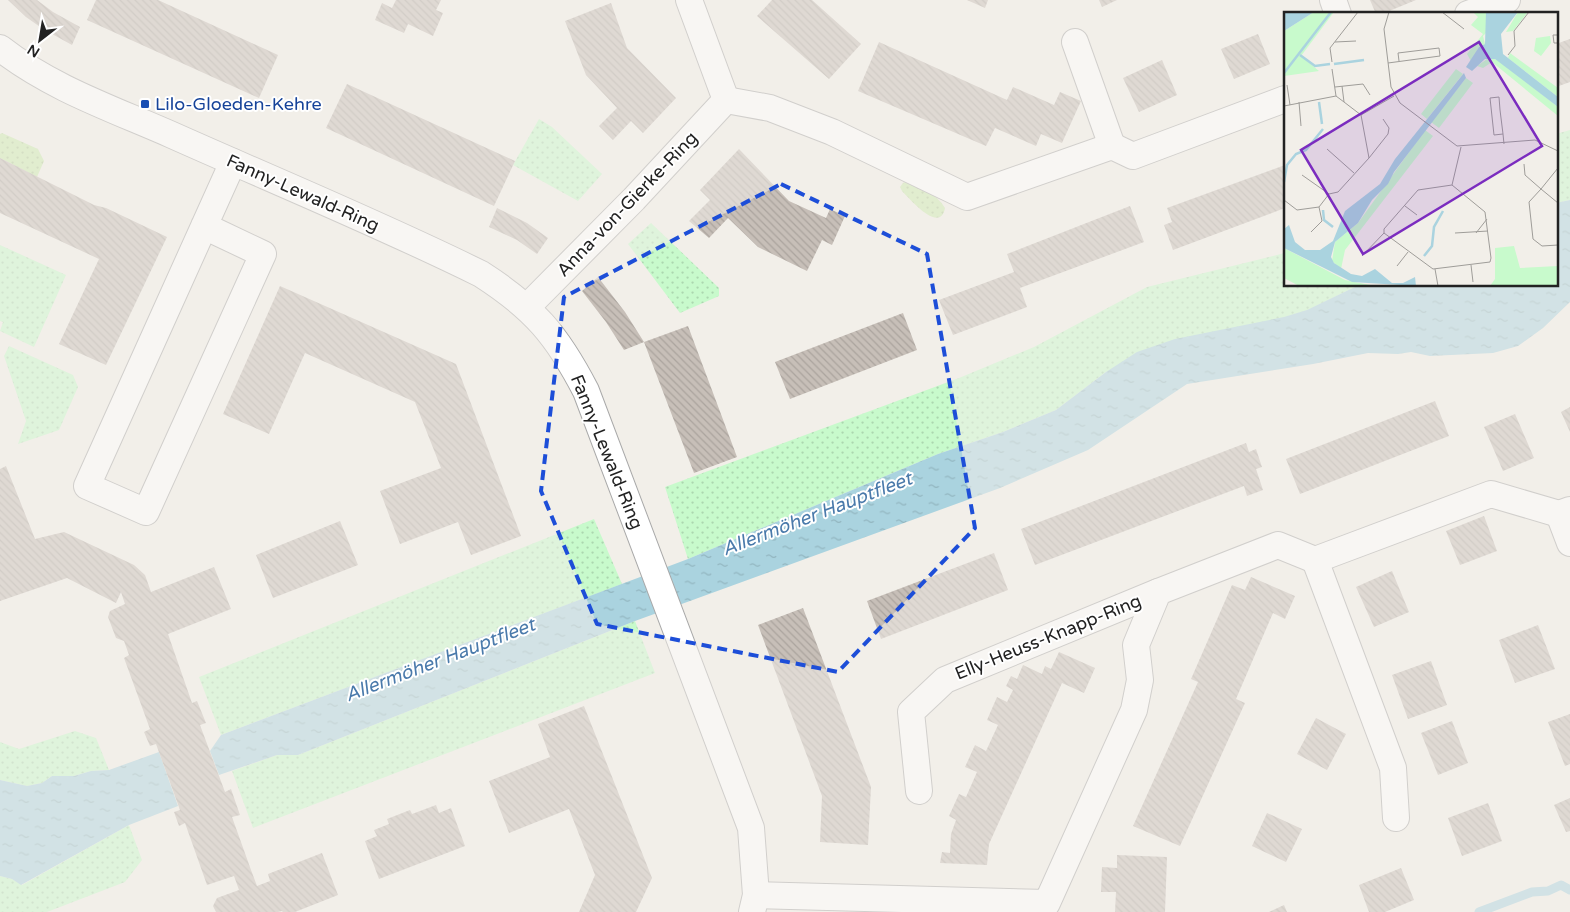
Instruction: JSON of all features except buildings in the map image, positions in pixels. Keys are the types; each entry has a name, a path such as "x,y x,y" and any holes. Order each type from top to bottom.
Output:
{"street":[{"path":"689,0 726,100 770,108 832,132 968,197 1112,146"},
{"path":"1333,0 1337,12"},
{"path":"1474,12 1507,0"},
{"path":"1075,42 1112,146 1133,156 1284,99"},
{"name":"Fanny-Lewald-Ring","path":"0,48 22,65 59,86 481,274 506,290 527,307 546,327 562,349 586,391 751,828 754,904"},
{"name":"Anna-von-Gierke-Ring","path":"527,307 634,199 726,100"},
{"path":"204,226 263,254 146,512 88,486 204,226 233,162"},
{"path":"1396,818 1393,768 1315,560 1491,494 1565,512 1570,543"},
{"name":"Elly-Heuss-Knapp-Ring","path":"919,792 911,712 945,680 1158,592 1278,545 1315,560"},
{"name":"Elly-Heuss-Knapp-Ring","path":"754,904 1049,907 1134,710 1140,680 1136,645 1158,592"}],"highlighted area":[{"path":"781,184 927,254 975,528 838,672 597,624 541,491 564,297"}],"green space":[{"path":"539,119 552,127 602,174 578,201 513,165"},
{"path":"1570,130 1570,200 1558,203 1558,133"},
{"path":"2,133 38,149 44,161 37,177 0,158 0,134"},
{"path":"907,181 938,199 945,208 942,215 937,218 931,216 911,200 900,187"},
{"path":"651,223 719,288 719,296 680,313 628,244"},
{"path":"0,245 66,275 34,347 0,331 3,322 0,321"},
{"path":"1284,253 1284,286 1357,286 1308,310 1106,372 1056,410 1003,432 938,454 688,559 665,487 959,378 1034,347 1147,287"},
{"path":"9,346 73,375 78,387 59,430 18,444 26,421 4,356"},
{"path":"594,519 622,584 221,735 199,677"},
{"path":"635,621 655,673 253,828 232,771 277,755 298,755"},
{"path":"75,731 96,738 109,770 91,771 74,776 52,776 42,783 27,786 0,780 0,742 19,749"},
{"path":"129,825 142,860 125,882 47,912 0,912 0,876 12,879 22,885"}],"water":[{"name":"Allermöher Hauptfleet","path":"1570,200 1570,302 1543,328 1518,346 1493,353 1430,356 1411,352 1398,354 1368,353 1313,364 1187,384 1088,450 1000,488 635,621 298,755 277,755 219,775 210,751 221,735 688,559 938,454 1003,432 1056,410 1106,372 1137,352 1175,339 1284,317 1307,310 1357,286 1558,286 1558,203"},
{"path":"159,752 178,806 129,825 21,885 12,879 0,876 0,780 27,786 42,783 52,776 74,776 91,771 109,770"}],"waterway":[{"path":"1479,912 1532,892 1548,891 1561,885 1570,890"}],"place":[{"name":"Lilo-Gloeden-Kehre","path":"145,104"}]}
